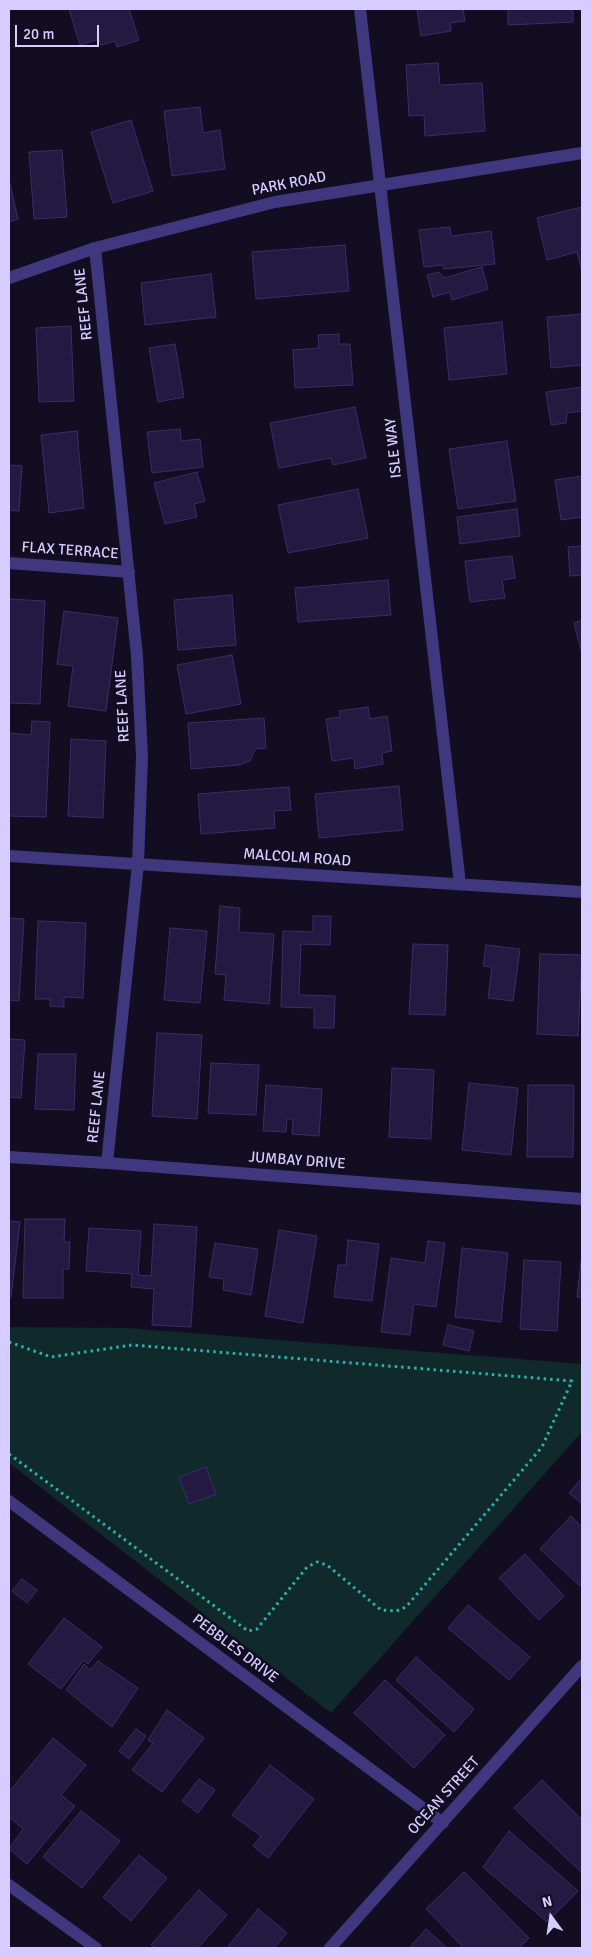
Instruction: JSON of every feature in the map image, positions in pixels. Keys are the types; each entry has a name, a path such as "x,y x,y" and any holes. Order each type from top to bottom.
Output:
{"street":[{"name":"ISLE WAY","path":"360,9 460,884"},
{"name":"PARK ROAD","path":"9,278 94,248 275,202 582,153"},
{"name":"REEF LANE","path":"94,248 137,656 142,757 138,864 107,1163"},
{"name":"FLAX TERRACE","path":"9,563 129,572"},
{"name":"MALCOLM ROAD","path":"9,856 582,892"},
{"name":"JUMBAY DRIVE","path":"9,1157 582,1200"},
{"name":"PEBBLES DRIVE","path":"9,1501 442,1823"},
{"name":"OCEAN STREET","path":"330,1948 582,1666"},
{"path":"9,1885 96,1948"}],"path":[{"path":"9,1342 51,1358 132,1345 572,1381 542,1447 406,1607 396,1612 381,1610 326,1564 317,1562 307,1568 257,1629 248,1631 9,1454"}],"green space":[{"path":"9,1327 127,1328 582,1364 582,1432 331,1713 9,1463"}],"building":[{"path":"69,9 129,9 139,40 117,47 115,41 101,45 99,39 80,45"},
{"path":"417,9 463,9 465,21 450,23 451,31 421,36"},
{"path":"508,9 573,9 573,22 508,25"},
{"path":"438,63 440,85 482,83 485,131 425,136 424,115 409,116 406,65"},
{"path":"200,107 203,133 220,130 225,169 172,176 164,111"},
{"path":"131,120 153,191 113,203 91,132"},
{"path":"62,150 67,217 34,219 29,152"},
{"path":"9,180 18,219 9,222"},
{"path":"582,207 582,267 577,252 547,260 537,218"},
{"path":"450,227 451,236 491,231 495,264 444,269 443,265 424,267 419,230"},
{"path":"345,245 349,291 256,299 252,252"},
{"path":"482,267 488,289 452,300 450,292 433,297 427,275 439,272 444,278"},
{"path":"211,274 216,317 145,325 141,283"},
{"path":"582,314 582,365 551,368 547,317"},
{"path":"502,322 507,374 449,380 444,328"},
{"path":"71,326 74,401 39,402 36,328"},
{"path":"339,334 339,344 350,344 353,385 295,388 293,350 319,348 318,335"},
{"path":"175,344 184,397 158,402 149,348"},
{"path":"582,387 582,411 567,413 566,423 551,425 546,392"},
{"path":"355,407 366,458 333,465 331,458 279,468 270,423"},
{"path":"180,429 181,441 200,439 203,467 152,473 147,432"},
{"path":"77,431 84,508 49,513 41,435"},
{"path":"507,441 516,501 458,509 449,449"},
{"path":"9,465 22,466 19,511 9,510"},
{"path":"197,472 205,501 194,504 197,517 165,524 154,483"},
{"path":"582,476 582,517 561,520 555,480"},
{"path":"358,489 368,538 288,553 278,505"},
{"path":"517,509 520,536 460,544 457,517"},
{"path":"582,546 582,575 570,576 568,547"},
{"path":"512,556 515,578 502,580 505,598 470,602 465,561"},
{"path":"388,580 391,615 298,622 295,588"},
{"path":"232,595 236,645 178,650 174,600"},
{"path":"9,599 45,601 40,704 9,703"},
{"path":"64,611 118,618 106,711 68,706 73,666 57,664"},
{"path":"582,620 582,654 574,623"},
{"path":"232,655 241,704 186,714 177,665"},
{"path":"368,707 370,719 387,716 392,751 382,753 383,764 355,769 354,758 332,761 326,719 340,717 339,711"},
{"path":"264,718 266,748 255,749 250,761 239,765 191,769 188,723"},
{"path":"32,721 50,722 46,817 9,816 9,733 31,735"},
{"path":"71,739 106,741 103,818 68,816"},
{"path":"399,786 403,830 319,838 315,794"},
{"path":"289,787 291,810 274,811 275,828 201,834 198,794"},
{"path":"220,906 240,908 239,932 274,934 269,1004 224,1000 226,975 215,974"},
{"path":"313,916 331,916 330,945 301,944 299,995 335,996 334,1028 314,1028 314,1008 281,1007 283,931 313,932"},
{"path":"9,918 24,919 19,1001 9,1000"},
{"path":"38,921 86,923 83,998 64,997 64,1007 50,1006 50,999 35,999"},
{"path":"170,928 207,931 200,1003 164,1000"},
{"path":"413,944 448,945 445,1015 409,1014"},
{"path":"486,945 520,949 513,1001 488,998 492,967 483,966"},
{"path":"540,954 582,955 578,1036 537,1034"},
{"path":"157,1033 202,1035 197,1119 152,1116"},
{"path":"9,1039 25,1040 21,1098 9,1097"},
{"path":"38,1054 76,1054 74,1110 35,1109"},
{"path":"211,1063 259,1065 256,1115 208,1113"},
{"path":"392,1068 434,1070 431,1139 389,1137"},
{"path":"469,1083 518,1088 511,1155 462,1150"},
{"path":"266,1085 322,1089 319,1136 292,1134 293,1119 287,1119 286,1132 263,1131"},
{"path":"528,1085 574,1085 573,1157 527,1157"},
{"path":"25,1219 65,1219 64,1242 70,1242 69,1269 63,1269 63,1298 23,1298"},
{"path":"9,1221 20,1222 11,1297 9,1297"},
{"path":"154,1224 197,1227 191,1327 152,1325 154,1289 131,1287 132,1274 86,1271 89,1228 141,1231 138,1275 151,1276"},
{"path":"279,1230 317,1236 303,1323 265,1316"},
{"path":"348,1240 379,1244 372,1301 334,1297 338,1265 346,1265"},
{"path":"428,1241 445,1243 436,1307 414,1304 410,1335 381,1332 391,1258 425,1263"},
{"path":"215,1243 258,1249 251,1295 223,1290 224,1279 209,1277"},
{"path":"462,1248 508,1253 501,1322 455,1317"},
{"path":"524,1260 561,1262 557,1331 520,1329"},
{"path":"582,1261 582,1298 577,1297"},
{"path":"448,1325 474,1331 469,1351 443,1345"},
{"path":"206,1467 216,1494 189,1504 179,1477"},
{"path":"582,1478 582,1504 569,1493"},
{"path":"571,1516 582,1527 582,1583 580,1586 540,1549"},
{"path":"525,1554 564,1596 539,1620 499,1578"},
{"path":"22,1579 37,1590 27,1603 12,1591"},
{"path":"468,1605 530,1657 509,1680 448,1628"},
{"path":"64,1618 102,1647 88,1664 84,1660 61,1689 28,1664"},
{"path":"416,1657 474,1709 454,1732 396,1680"},
{"path":"98,1661 138,1688 112,1727 66,1690 84,1664 90,1670"},
{"path":"385,1680 445,1735 414,1768 354,1713"},
{"path":"167,1710 204,1738 162,1792 132,1770 153,1743 148,1740"},
{"path":"136,1729 146,1736 129,1759 119,1751"},
{"path":"53,1738 86,1765 61,1795 75,1806 27,1864 9,1849 23,1829 9,1817 9,1792"},
{"path":"270,1765 314,1799 268,1858 253,1846 261,1836 232,1815"},
{"path":"199,1779 215,1790 198,1813 182,1801"},
{"path":"542,1780 582,1820 582,1873 514,1808"},
{"path":"81,1811 120,1841 82,1888 43,1857"},
{"path":"509,1831 578,1891 547,1922 483,1867"},
{"path":"139,1855 167,1878 131,1921 103,1897"},
{"path":"464,1872 529,1938 519,1948 464,1948 426,1909"},
{"path":"199,1890 227,1915 198,1948 154,1948 151,1945"},
{"path":"258,1909 287,1933 274,1948 227,1948"},
{"path":"426,1929 447,1948 409,1948"}]}
